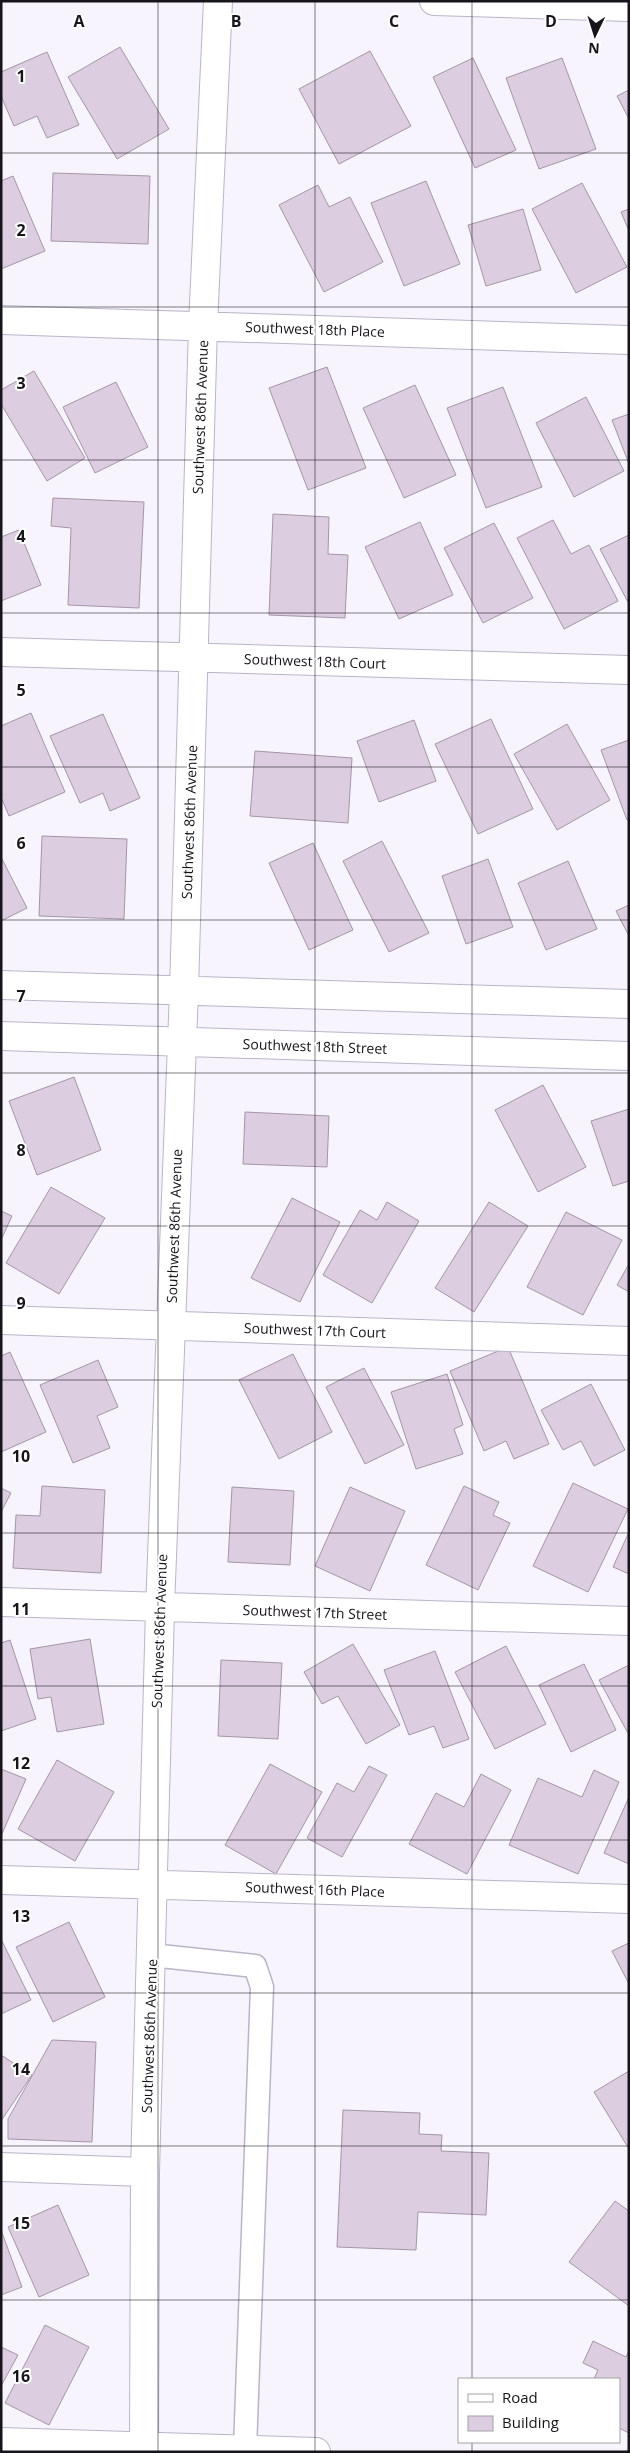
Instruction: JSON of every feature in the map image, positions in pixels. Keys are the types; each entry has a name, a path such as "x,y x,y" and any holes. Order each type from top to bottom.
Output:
{"street":[{"name":"Southwest 86th Avenue","path":"144,2448 145,2172 160,1608 184,991 203,326 218,1"},
{"path":"434,1 629,7"},
{"name":"Southwest 18th Place","path":"1,320 629,340"},
{"name":"Southwest 18th Court","path":"1,652 629,670"},
{"path":"1,985 629,1004"},
{"name":"Southwest 18th Street","path":"1,1036 629,1056"},
{"name":"Southwest 17th Court","path":"1,1320 629,1340"},
{"name":"Southwest 17th Street","path":"1,1602 629,1621"},
{"name":"Southwest 16th Place","path":"1,1880 629,1899"},
{"path":"1,2167 145,2172"},
{"path":"1,2442 316,2452"}],"lane":[{"path":"151,1956 255,1966 262,1987 245,2449"}],"building":[{"path":"120,47 169,129 117,159 68,77"},
{"path":"370,51 411,126 339,164 299,89"},
{"path":"47,52 79,125 47,138 37,116 14,126 1,96 1,72"},
{"path":"473,58 516,150 475,168 433,77"},
{"path":"562,58 596,149 539,169 506,78"},
{"path":"629,90 629,119 617,96"},
{"path":"53,173 150,176 148,244 51,241"},
{"path":"13,176 45,251 1,269 1,181"},
{"path":"426,181 460,264 404,286 371,203"},
{"path":"582,183 627,267 576,293 532,209"},
{"path":"318,185 329,207 350,197 383,262 324,292 279,205"},
{"path":"523,209 541,270 486,286 468,225"},
{"path":"629,209 629,231 621,212"},
{"path":"327,367 366,468 308,490 269,388"},
{"path":"34,371 85,458 47,481 1,404 1,390"},
{"path":"116,382 148,447 95,473 63,407"},
{"path":"415,385 456,475 404,498 363,408"},
{"path":"503,387 542,487 486,508 447,408"},
{"path":"586,397 624,471 574,497 536,423"},
{"path":"629,414 629,464 612,420"},
{"path":"53,498 144,502 139,608 68,605 71,528 51,526"},
{"path":"273,514 329,517 328,554 348,555 345,618 269,615"},
{"path":"553,520 571,554 589,545 618,601 564,629 517,538"},
{"path":"420,522 453,595 399,619 365,547"},
{"path":"494,523 533,598 483,623 444,548"},
{"path":"19,530 41,585 1,601 1,537"},
{"path":"629,535 629,604 600,549"},
{"path":"31,713 65,792 9,816 1,797 1,726"},
{"path":"103,714 140,798 110,811 103,793 80,803 50,736"},
{"path":"491,719 533,809 478,834 435,744"},
{"path":"414,720 436,781 379,802 357,741"},
{"path":"567,724 610,800 557,830 514,754"},
{"path":"629,740 629,820 627,820 601,750"},
{"path":"255,751 352,758 348,823 250,816"},
{"path":"42,836 127,839 124,919 39,916"},
{"path":"382,841 429,933 389,952 343,861"},
{"path":"313,843 353,930 309,950 269,863"},
{"path":"1,857 27,908 1,921"},
{"path":"488,859 513,927 466,944 442,876"},
{"path":"568,861 597,929 546,950 518,883"},
{"path":"629,905 629,936 616,911"},
{"path":"74,1077 101,1150 37,1175 9,1101"},
{"path":"543,1085 586,1167 538,1192 495,1110"},
{"path":"629,1109 629,1181 613,1186 591,1121"},
{"path":"245,1112 329,1116 327,1167 243,1164"},
{"path":"51,1187 105,1218 59,1294 6,1263"},
{"path":"292,1198 340,1222 300,1302 251,1278"},
{"path":"387,1202 419,1221 372,1303 323,1275 360,1210 377,1220"},
{"path":"489,1202 528,1226 474,1312 435,1288"},
{"path":"1,1211 12,1216 1,1240"},
{"path":"566,1212 622,1240 583,1315 527,1287"},
{"path":"629,1264 629,1292 617,1285"},
{"path":"508,1347 549,1444 514,1459 506,1441 484,1451 450,1371"},
{"path":"10,1352 46,1432 1,1452 1,1356"},
{"path":"293,1354 332,1432 279,1459 239,1380"},
{"path":"98,1360 118,1407 97,1416 110,1448 73,1463 40,1385"},
{"path":"364,1368 404,1445 365,1464 326,1387"},
{"path":"447,1374 463,1425 454,1429 463,1454 416,1469 391,1392"},
{"path":"591,1384 625,1450 594,1466 581,1441 563,1450 541,1410"},
{"path":"573,1483 628,1509 588,1592 533,1566"},
{"path":"42,1486 105,1490 101,1573 13,1568 16,1515 40,1516"},
{"path":"464,1486 499,1502 493,1515 510,1523 478,1590 426,1565"},
{"path":"232,1487 294,1491 290,1565 228,1562"},
{"path":"350,1487 405,1511 370,1591 315,1566"},
{"path":"1,1488 11,1493 1,1512"},
{"path":"629,1532 629,1574 613,1567"},
{"path":"90,1639 104,1724 57,1732 51,1697 38,1699 30,1649"},
{"path":"10,1640 36,1719 1,1731 1,1643"},
{"path":"353,1644 400,1725 366,1744 338,1696 322,1704 304,1672"},
{"path":"506,1646 546,1724 495,1749 455,1672"},
{"path":"435,1651 469,1739 443,1748 434,1726 409,1735 384,1670"},
{"path":"221,1660 282,1663 278,1739 218,1736"},
{"path":"584,1664 616,1730 571,1752 539,1685"},
{"path":"629,1665 629,1735 599,1680"},
{"path":"57,1760 114,1792 75,1861 18,1829"},
{"path":"270,1764 322,1792 276,1874 225,1845"},
{"path":"369,1766 387,1775 342,1857 307,1838 337,1783 354,1792"},
{"path":"1,1769 26,1779 1,1836"},
{"path":"594,1770 619,1782 578,1874 509,1845 538,1778 582,1797"},
{"path":"481,1774 511,1790 467,1874 409,1844 436,1793 464,1807"},
{"path":"629,1797 629,1864 604,1853"},
{"path":"69,1922 105,1997 53,2022 16,1947"},
{"path":"1,1939 31,2000 1,2014"},
{"path":"629,1943 629,1984 612,1951"},
{"path":"52,2040 96,2042 92,2142 8,2139 8,2119"},
{"path":"1,2055 32,2075 1,2121"},
{"path":"629,2071 629,2149 594,2092"},
{"path":"343,2110 420,2113 419,2134 442,2135 441,2151 489,2153 486,2215 418,2212 416,2250 337,2247"},
{"path":"615,2201 629,2211 629,2306 569,2262"},
{"path":"58,2205 89,2275 39,2297 8,2227"},
{"path":"1,2230 22,2287 1,2295"},
{"path":"45,2325 89,2347 49,2425 5,2403"},
{"path":"593,2341 626,2357 629,2350 629,2433 620,2428 620,2378 594,2378 598,2370 583,2363"},
{"path":"1,2347 18,2355 1,2386"}]}
